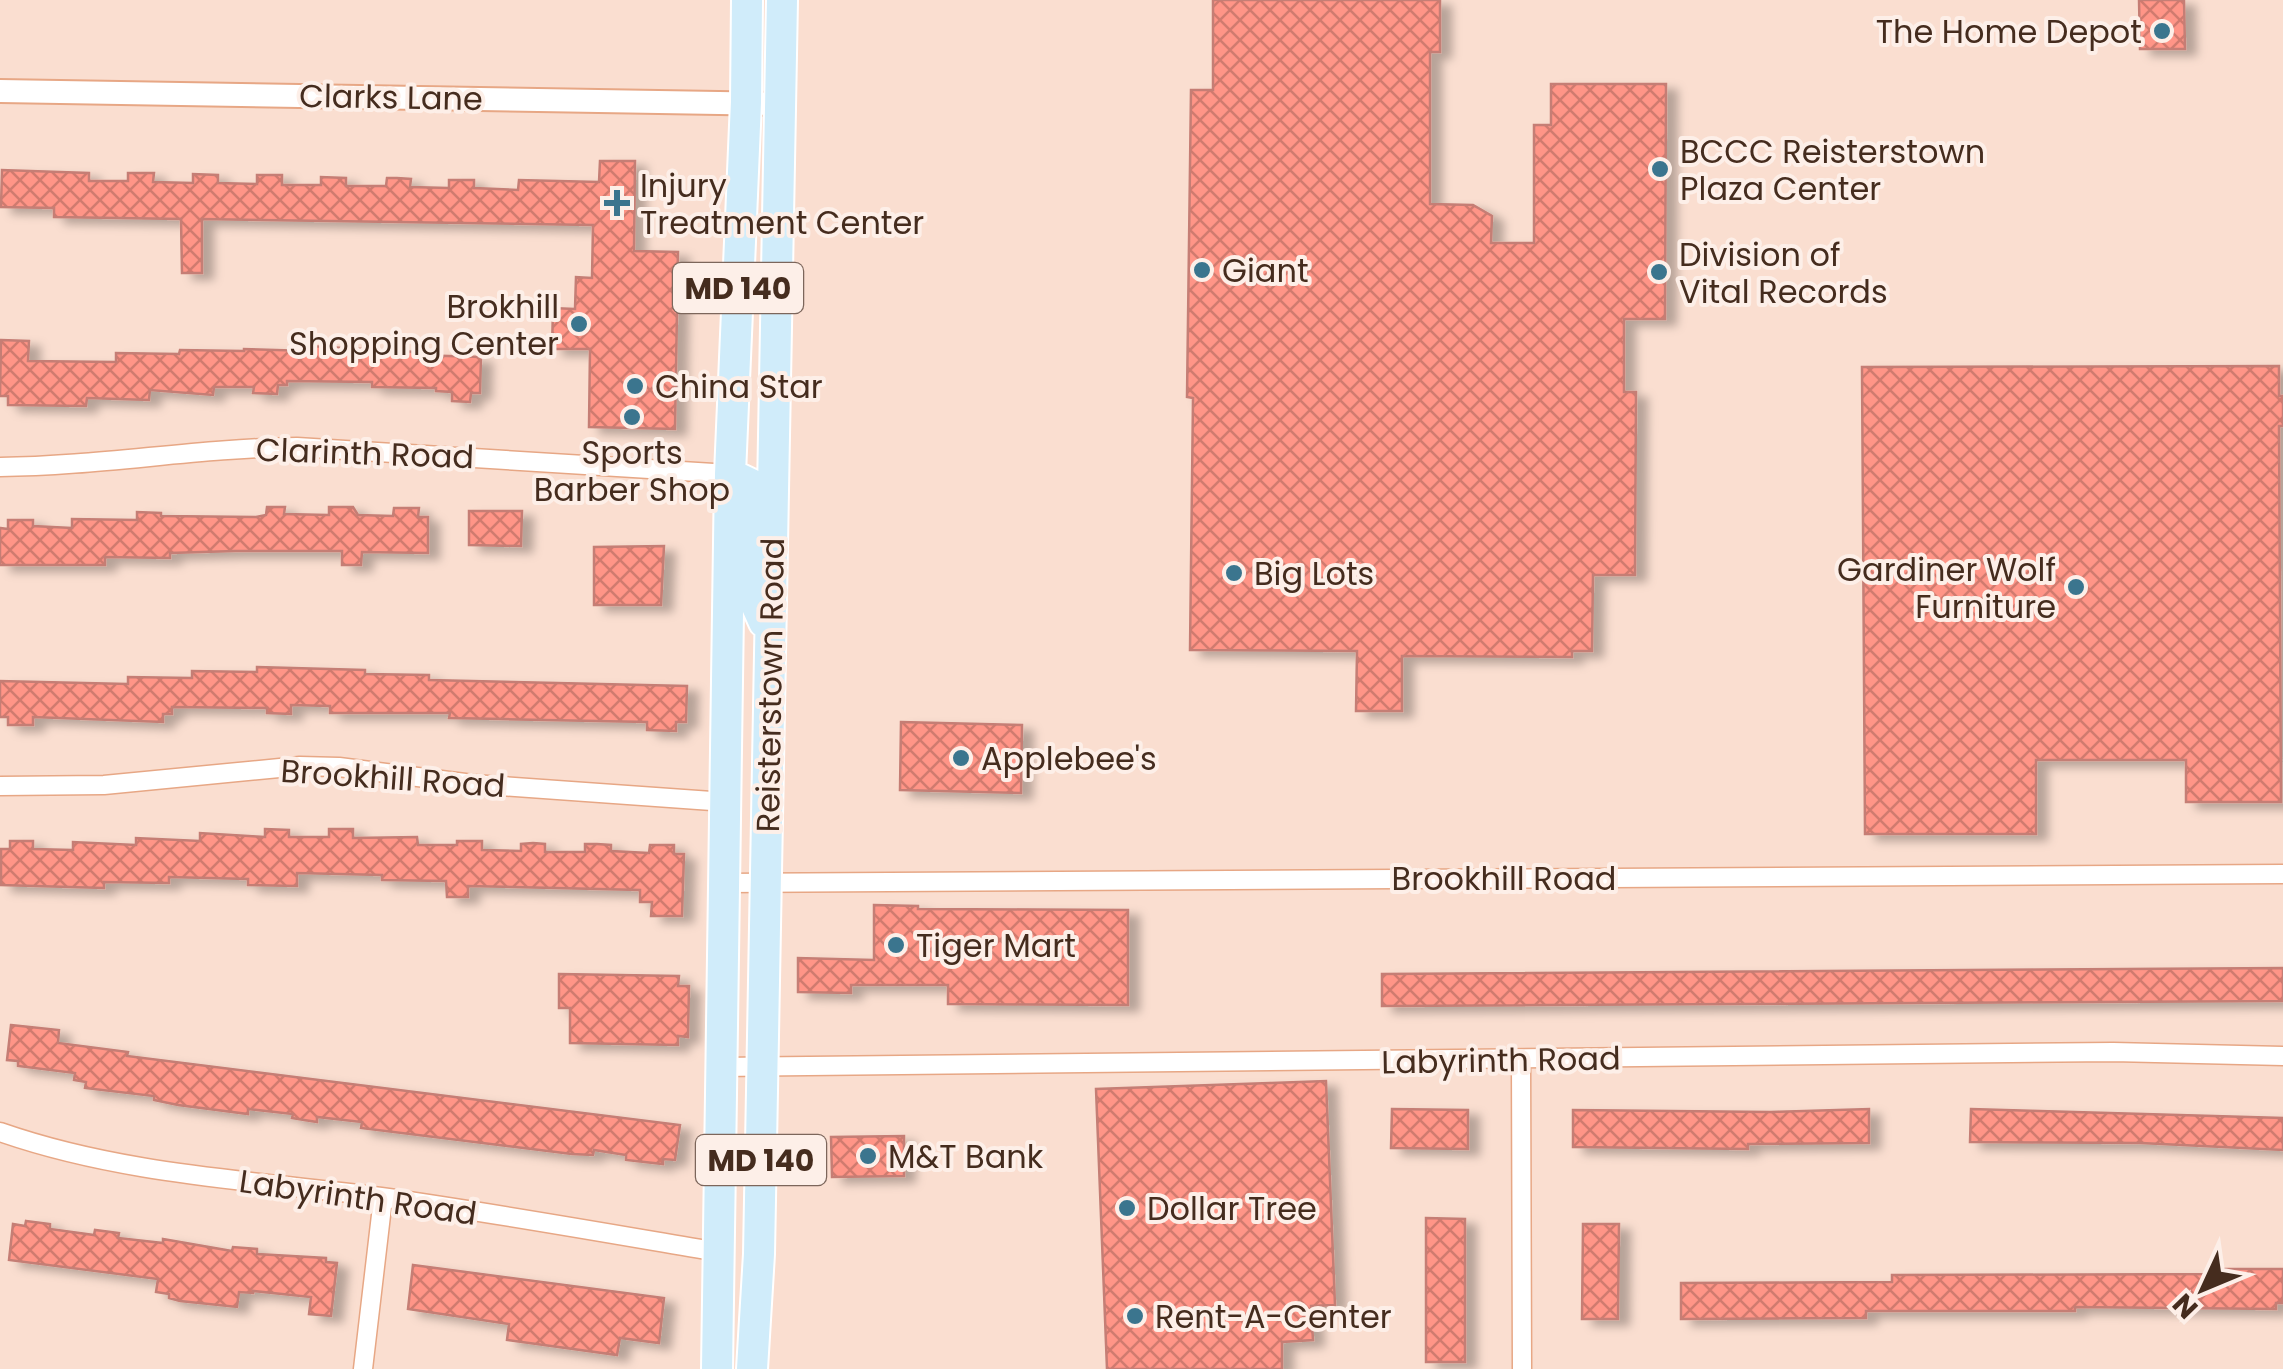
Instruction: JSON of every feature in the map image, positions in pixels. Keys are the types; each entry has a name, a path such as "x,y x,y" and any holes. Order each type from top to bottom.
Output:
{"main road":[{"name":"Reisterstown Road","path":"717,1369 730,474 747,0"},
{"name":"Reisterstown Road","path":"752,1369 759,1254 782,0"},
{"path":"730,474 750,484 751,593 771,633"}],"street":[{"name":"Clarks Lane","path":"0,92 782,104"},
{"name":"Clarinth Road","path":"0,468 100,464 297,447 730,474"},
{"name":"Brookhill Road","path":"0,786 104,786 300,766 339,767 473,784 726,802"},
{"name":"Brookhill Road","path":"725,882 2283,874"},
{"name":"Labyrinth Road","path":"720,1067 2113,1052 2283,1056"},
{"path":"1520,1060 1522,1369"},
{"name":"Labyrinth Road","path":"0,1132 90,1160 383,1198 718,1252"},
{"path":"362,1369 383,1198"}],"building":[{"path":"1213,0 1440,0 1440,52 1430,52 1430,204 1473,205 1492,216 1491,243 1534,243 1534,125 1551,125 1551,84 1666,84 1665,319 1624,319 1624,392 1636,392 1635,575 1593,575 1592,651 1572,651 1572,657 1402,656 1402,711 1356,711 1357,651 1190,650 1193,398 1187,397 1191,90 1213,90"},
{"name":"The Home Depot","path":"2139,0 2184,0 2185,49 2140,49"},
{"path":"600,161 635,161 634,251 678,252 675,429 589,427 590,349 552,349 553,308 575,309 576,277 592,278 593,225 202,219 202,273 182,273 181,219 54,217 54,208 1,207 2,170 89,173 89,181 128,181 128,173 154,173 153,182 193,183 193,174 218,175 218,183 257,184 257,175 282,175 282,185 321,185 321,177 346,178 346,186 386,186 387,178 397,178 411,179 410,187 449,188 449,180 474,180 474,188 518,190 519,180 599,182"},
{"path":"1,340 29,341 28,361 116,362 116,353 309,351 309,346 481,357 480,393 471,393 470,402 452,401 452,392 436,388 287,381 287,385 278,385 277,394 253,393 254,387 214,387 213,395 150,390 149,400 87,398 86,406 8,405 8,396 0,396"},
{"path":"2279,366 2279,396 2283,396 2283,426 2279,426 2281,802 2186,802 2186,760 2036,760 2036,834 1865,834 1862,367"},
{"path":"267,507 285,507 284,514 329,515 329,507 353,507 358,515 393,516 394,508 419,508 418,517 428,517 428,553 362,552 361,565 342,565 342,551 235,551 170,553 170,558 105,557 105,565 0,565 0,528 8,529 8,520 33,520 33,526 72,528 72,519 137,520 137,512 256,517 266,515"},
{"path":"469,511 522,511 521,546 469,545"},
{"path":"664,546 661,605 594,605 594,547"},
{"path":"257,667 365,670 365,674 429,675 429,680 687,686 686,722 676,722 676,731 647,730 647,722 449,718 450,713 330,713 330,706 291,705 291,714 267,713 267,708 172,707 172,714 163,714 163,722 33,717 33,725 8,725 8,717 0,717 0,681 128,684 128,677 192,678 192,671 257,672"},
{"name":"Applebee's","path":"901,722 1022,725 1021,793 900,790"},
{"path":"265,829 289,830 289,837 329,837 329,829 353,829 353,838 417,837 418,845 482,841 482,850 521,851 521,844 533,843 545,844 545,852 585,852 585,844 597,844 611,845 611,851 649,853 650,845 674,845 674,854 684,854 682,916 651,916 652,902 640,902 640,890 468,886 468,897 447,897 446,881 382,880 382,875 297,873 297,886 248,885 248,879 169,877 169,883 104,882 104,888 1,885 1,849 10,849 10,841 33,841 33,849 73,850 73,842 136,845 136,838 200,841 200,833 265,837"},
{"path":"874,905 918,909 1128,910 1128,1005 948,1004 948,985 851,985 851,993 798,992 798,958 874,960"},
{"path":"2283,968 2283,1001 1382,1006 1382,974"},
{"path":"559,974 679,976 678,986 689,986 688,1037 678,1036 678,1045 570,1043 570,1008 559,1008"},
{"path":"11,1025 59,1030 58,1043 128,1052 127,1056 680,1125 675,1160 663,1159 663,1164 626,1160 626,1155 594,1150 593,1155 572,1154 361,1128 362,1122 317,1117 317,1122 292,1118 293,1114 248,1109 248,1114 178,1105 154,1100 154,1096 85,1088 86,1082 74,1080 75,1073 18,1066 18,1061 7,1060"},
{"path":"1326,1081 1335,1305 1311,1306 1313,1340 1282,1342 1282,1369 1107,1369 1096,1089"},
{"path":"1392,1109 1468,1110 1468,1149 1391,1148"},
{"path":"1869,1109 1869,1143 1748,1144 1748,1149 1573,1147 1573,1110"},
{"path":"1971,1109 2283,1118 2283,1150 2141,1143 1970,1142"},
{"name":"M&T Bank","path":"904,1136 904,1176 832,1177 831,1137"},
{"path":"1426,1218 1465,1219 1465,1362 1426,1362"},
{"path":"26,1221 94,1235 95,1230 119,1233 118,1238 163,1243 163,1239 232,1251 233,1247 257,1249 257,1254 326,1258 326,1262 337,1263 331,1316 309,1314 311,1297 253,1291 239,1292 237,1307 180,1301 156,1292 158,1279 9,1260 13,1224 25,1226"},
{"path":"1583,1224 1619,1224 1618,1319 1582,1319"},
{"path":"413,1265 664,1298 659,1343 620,1338 617,1355 507,1340 509,1324 408,1309"},
{"path":"2224,1269 2283,1269 2283,1303 2276,1303 2276,1309 2075,1307 2075,1311 1866,1311 1866,1318 1681,1319 1681,1283 1892,1282 1892,1275 2224,1274"}],"place":[{"name":"The Home Depot","path":"2162,31"},
{"name":"BCCC Reisterstown Plaza Center","path":"1660,169"},
{"name":"Injury Treatment Center","path":"617,203"},
{"name":"Giant","path":"1202,270"},
{"name":"Division of Vital Records","path":"1659,272"},
{"name":"Brokhill Shopping Center","path":"579,324"},
{"name":"China Star","path":"635,386"},
{"name":"Sports Barber Shop","path":"632,417"},
{"name":"Big Lots","path":"1234,573"},
{"name":"Gardiner Wolf Furniture","path":"2076,587"},
{"name":"Applebee's","path":"961,758"},
{"name":"Tiger Mart","path":"896,945"},
{"name":"M&T Bank","path":"868,1156"},
{"name":"Dollar Tree","path":"1127,1208"},
{"name":"Rent-A-Center","path":"1135,1316"}]}
